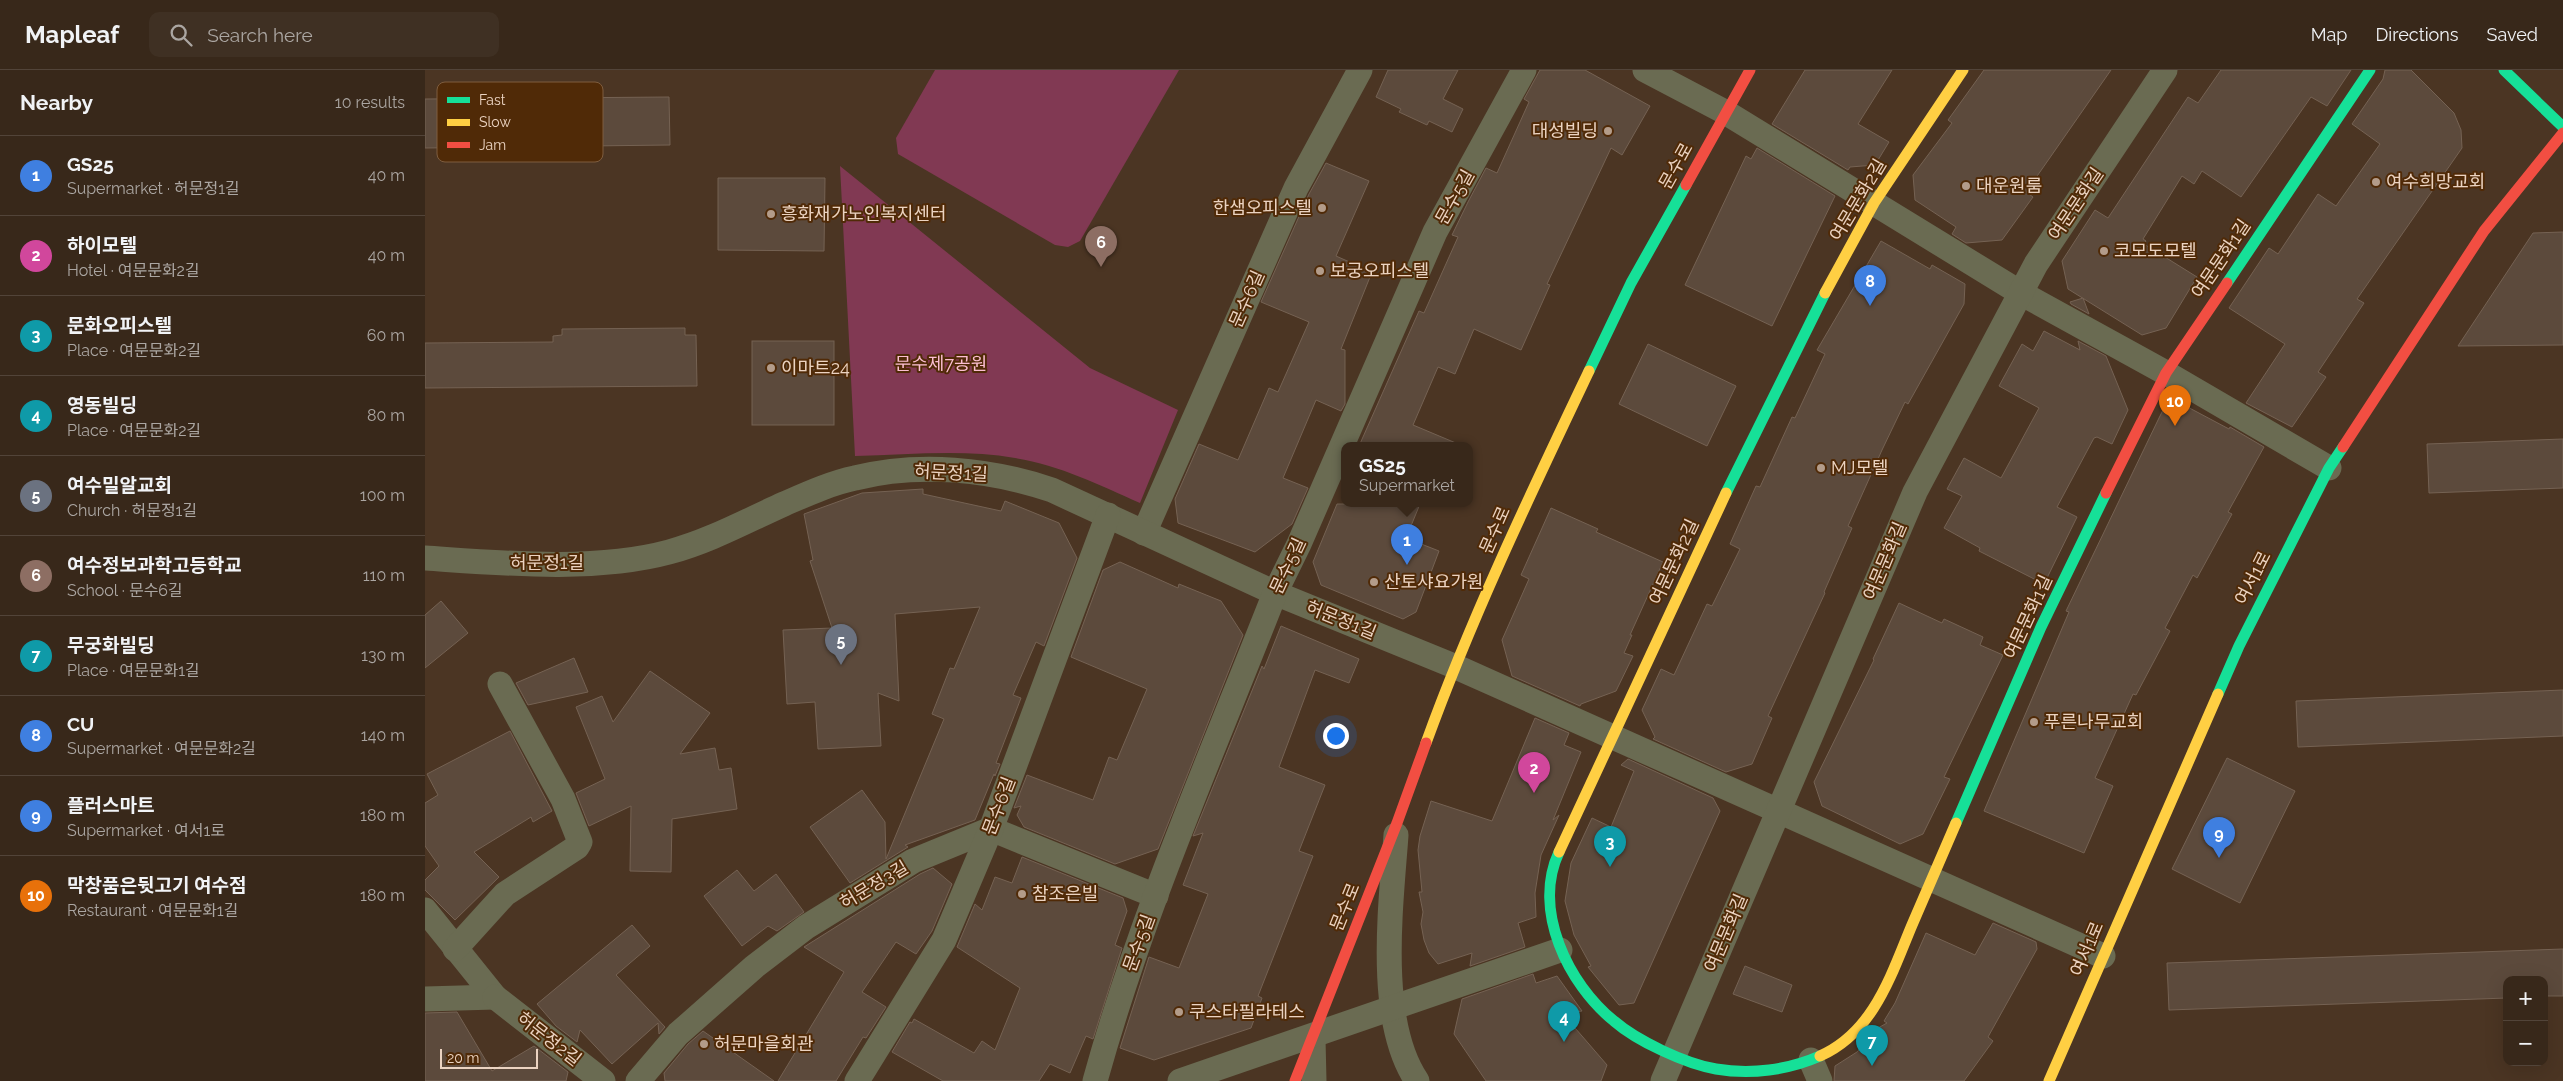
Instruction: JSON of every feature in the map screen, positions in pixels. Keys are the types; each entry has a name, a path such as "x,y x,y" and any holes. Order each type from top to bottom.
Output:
{"street":[{"name":"문수6길","path":"1144,533 1296,188 1360,70"},
{"name":"문수5길","path":"1343,442 1435,232 1524,70"},
{"path":"1645,70 1725,112 2019,292 2165,372 2329,468"},
{"name":"문수로","path":"1295,1081 1397,823 1454,666 1525,506 1631,284 1750,70"},
{"name":"여문문화2길","path":"1674,1055 1613,1022 1583,987 1560,950 1550,908 1550,888 1556,858 1752,437 1810,321 1874,203 1963,70"},
{"name":"여문문화길","path":"1663,1081 1915,492 2035,264 2165,70"},
{"name":"여문문화1길","path":"1674,1055 1715,1069 1748,1071 1783,1068 1816,1071 1868,1017 1881,997 2041,627 2165,372 2370,70"},
{"path":"2504,70 2563,128"},
{"name":"여서1로","path":"2049,1081 2239,646 2329,468 2484,231 2563,133"},
{"name":"문수5길","path":"1095,1081 1113,1015 1156,896 1275,593 1299,544 1341,448"},
{"name":"허문정1길","path":"425,558 523,564 588,563 653,556 723,533 785,504 841,482 866,475 908,470 972,472 1019,479 1052,490 1275,593 1454,666 2103,956"},
{"name":"문수6길","path":"857,1081 945,940 991,829 1108,515"},
{"path":"455,949 505,894 547,868 577,847 580,842 563,799 500,684"},
{"path":"1397,823 1389,937 1394,1008 1403,1056 1417,1081"},
{"path":"991,829 1156,896"},
{"name":"허문정3길","path":"638,1081 678,1034 754,967 806,927 913,861 991,829"},
{"name":"허문정2길","path":"425,910 495,997 603,1081"},
{"path":"1179,1081 1560,950"},
{"path":"425,999 495,997"},
{"path":"1313,1036 1314,1081"}],"green space":[{"path":"935,70 1179,70 1080,241 1068,247 1055,245 898,154 896,138"},
{"name":"문수제7공원","path":"840,166 1090,368 1178,410 1140,503 1047,465 1015,458 955,453 855,456"}],"building":[{"path":"1388,70 1458,70 1443,99 1463,109 1452,132 1429,121 1427,125 1399,112 1401,109 1376,97"},
{"path":"1540,70 1585,70 1650,106 1622,155 1611,148 1547,284 1550,285 1521,350 1474,329 1455,374 1438,367 1413,425 1453,442 1361,442 1419,311 1424,313 1458,237 1452,235 1468,202 1486,168 1497,173 1529,102 1524,99"},
{"path":"1805,70 1892,70 1858,124 1889,142 1875,165 1850,167 1848,170 1772,124"},
{"path":"1984,70 2111,70 2026,192 2033,197 2002,240 1966,243 1952,234 1956,227 1915,200 1913,175 1952,123 1948,120"},
{"path":"2221,70 2351,70 2327,106 2311,97 2241,197 2202,171 2194,184 2182,176 2143,239 2146,241 2144,244 2197,277 2166,328 2142,335 2068,289 2062,261 2095,210 2108,218 2188,97 2198,103"},
{"path":"2385,70 2411,70 2454,113 2461,130 2462,148 2357,299 2364,303 2318,372 2326,377 2292,427 2246,403 2285,344 2229,308 2269,248 2278,254 2318,194 2336,206 2380,144 2352,124 2383,79"},
{"path":"669,97 670,145 603,146 603,98"},
{"path":"425,99 437,99 437,148 425,148"},
{"path":"1757,148 1835,196 1772,326 1685,285 1746,156 1751,159"},
{"path":"1326,163 1369,181 1336,256 1372,272 1341,349 1345,350 1345,404 1341,411 1316,400 1283,478 1308,488 1292,524 1255,552 1178,523 1175,499 1199,444 1238,460 1269,388 1278,392 1309,322 1261,302 1309,194"},
{"name":"흥화재가노인복지센터","path":"718,178 825,178 824,251 718,250"},
{"path":"2563,232 2563,345 2458,346 2533,233"},
{"path":"1881,241 1930,269 1932,265 1965,284 1964,304 1908,404 1905,402 1882,450 1848,526 1852,528 1825,593 1768,716 1772,718 1752,764 1726,772 1653,739 1655,737 1642,710 1661,669 1674,675 1707,604 1712,606 1740,549 1730,544 1756,486 1760,487 1792,417 1795,418 1825,354 1817,350"},
{"path":"2083,298 2089,314 2070,302"},
{"path":"685,328 685,335 696,335 697,386 425,388 425,343 553,342 553,336 562,335 562,329"},
{"path":"2044,331 2080,350 2078,341 2106,356 2128,410 2112,444 2097,437 2094,438 2057,507 2077,517 2044,584 1979,551 1980,548 1944,528 1962,496 1947,489 1964,458 2001,478 2039,408 1999,386 2022,344 2033,351"},
{"path":"752,341 834,341 834,425 752,425"},
{"path":"1648,344 1736,386 1707,446 1619,404"},
{"path":"2180,403 2229,429 2230,427 2264,447 2228,512 2232,514 2197,578 2193,575 2165,628 2170,631 2136,695 2133,694 2095,778 2113,786 2084,853 1984,811 2069,612 2066,611 2163,410"},
{"path":"2563,439 2563,488 2429,493 2427,444"},
{"path":"923,489 923,494 1001,511 1005,501 1059,523 1077,558 1044,646 1036,642 1013,695 1021,698 996,763 1000,764 975,820 905,845 908,847 850,883 810,827 862,790 885,822 886,859 944,719 932,714 950,668 954,669 980,607 895,614 899,701 878,693 881,746 818,749 815,702 787,704 783,630 832,628 810,561 813,560 804,514 862,493"},
{"path":"1337,504 1341,504 1341,507 1419,507 1406,538 1439,551 1416,612 1403,619 1321,585 1313,562"},
{"path":"1551,508 1598,529 1596,532 1663,562 1630,635 1632,635 1624,653 1633,656 1616,691 1580,706 1512,676 1502,640 1529,579 1521,575"},
{"path":"1120,562 1178,588 1179,584 1221,601 1243,635 1158,849 1115,864 1024,827 1017,815 1021,806 1014,808 1027,775 1093,800 1109,757 1117,760 1147,689 1071,657 1103,570"},
{"path":"441,601 468,633 425,668 425,615"},
{"path":"1899,603 1942,623 1944,619 1983,637 1980,645 2003,655 1944,777 1950,779 1923,834 1900,844 1822,806 1814,782 1874,660"},
{"path":"1281,626 1359,659 1349,683 1315,670 1279,767 1325,785 1299,851 1313,856 1258,996 1262,998 1251,1028 1154,1060 1120,1048 1149,957 1179,968 1208,894 1183,885 1203,833 1193,836 1262,666 1264,669"},
{"path":"574,658 588,692 528,705 516,683"},
{"path":"650,671 710,713 680,754 715,748 719,770 731,768 737,809 672,819 671,872 630,871 631,806 589,826 576,793 605,779 576,707 602,696 613,722"},
{"path":"2563,690 2563,736 2298,747 2296,701"},
{"path":"1535,718 1569,733 1564,745 1581,752 1553,820 1559,815 1541,855 1535,893 1536,917 1518,923 1525,947 1470,966 1472,953 1438,964 1429,953 1424,940 1421,924 1423,912 1419,892 1422,892 1418,850 1420,836 1431,801 1492,821"},
{"path":"510,731 552,811 533,822 531,817 474,852 499,877 455,920 425,890 425,880 439,866 425,846 425,803 438,795 427,774"},
{"path":"2227,758 2295,791 2240,903 2172,869"},
{"path":"1628,759 1713,798 1720,811 1634,1003 1619,1005 1588,967 1591,966 1574,935 1565,901 1571,863 1592,818 1611,827 1634,771 1621,765"},
{"path":"1022,857 1123,898 1127,911 1115,945 1122,948 1093,1039 1086,1036 1070,1073 1050,1064 1039,1081 943,1081 892,1052 910,1022 912,1023 914,1019 974,1053 982,1041 995,1050 1020,988 957,947 975,904 982,910 995,877 1012,883"},
{"path":"933,868 952,884 932,931 916,954 896,942 862,992 886,1007 866,1038 863,1037 836,1081 778,1081 844,972 804,947 920,874"},
{"path":"737,870 754,891 776,874 804,912 777,931 768,926 742,946 704,896"},
{"path":"1993,923 2036,942 2037,949 1988,1037 1993,1041 1964,1081 1834,1081 1835,1066 1857,1052 1878,1028 1887,1023 1884,1021 1895,1003 1926,933 1975,955"},
{"path":"632,925 650,946 616,975 665,1027 659,1034 658,1023 612,1064 580,1030 577,1042 556,1026 537,1004"},
{"path":"2563,949 2563,996 2548,996 2548,976 2503,976 2503,998 2169,1010 2167,963"},
{"path":"1745,966 1792,985 1782,1012 1733,994"},
{"path":"1533,974 1536,983 1557,976 1582,1011 1563,1014 1607,1065 1601,1081 1486,1081 1454,1034 1462,999"},
{"path":"457,1012 492,1071 534,1046 568,1072 566,1081 425,1081 425,1013"},
{"name":"허문마을회관","path":"703,1031 774,1081 665,1081 664,1073 688,1044"}],"traffic: fast":[{"path":"2227,283 2370,70"},
{"path":"2504,70 2563,127"},
{"path":"1589,371 1631,283 1686,185"},
{"path":"1726,493 1825,293"},
{"path":"2218,694 2239,646 2329,468 2343,447"},
{"path":"1956,823 2041,627 2106,493"},
{"path":"1559,852 1552,874 1550,898 1552,921 1559,944 1569,967 1582,987 1597,1005 1624,1029 1662,1051 1704,1066 1729,1071 1756,1071 1782,1068 1820,1056"}],"traffic: slow":[{"path":"1825,293 1874,203 1963,70"},
{"path":"1426,743 1482,602 1589,371"},
{"path":"1559,852 1726,493"},
{"path":"2049,1081 2218,694"},
{"path":"1820,1056 1839,1046 1854,1032 1878,1000 1888,982 1956,823"}],"traffic: jam":[{"path":"1686,185 1750,70"},
{"path":"2343,447 2484,231 2563,133"},
{"path":"2106,493 2166,373 2227,283"},
{"path":"1295,1081 1397,823 1426,743"}],"place":[{"name":"대성빌딩","path":"1608,131"},
{"name":"여수희망교회","path":"2376,182"},
{"name":"대운원룸","path":"1966,186"},
{"name":"한샘오피스텔","path":"1322,208"},
{"name":"흥화재가노인복지센터","path":"771,214"},
{"name":"코모도모텔","path":"2104,251"},
{"name":"여수정보과학고등학교","path":"1101,267"},
{"name":"보궁오피스텔","path":"1320,271"},
{"name":"CU","path":"1870,306"},
{"name":"이마트24","path":"771,368"},
{"name":"막창품은뒷고기 여수점","path":"2175,426"},
{"name":"MJ모텔","path":"1821,468"},
{"name":"GS25","path":"1407,565"},
{"name":"산토샤요가원","path":"1374,582"},
{"name":"여수밀알교회","path":"841,665"},
{"name":"푸른나무교회","path":"2034,722"},
{"name":"하이모텔","path":"1534,793"},
{"name":"플러스마트","path":"2219,858"},
{"name":"문화오피스텔","path":"1610,867"},
{"name":"참조은빌","path":"1022,894"},
{"name":"쿠스타필라테스","path":"1179,1012"},
{"name":"영동빌딩","path":"1564,1042"},
{"name":"허문마을회관","path":"704,1044"},
{"name":"무궁화빌딩","path":"1872,1066"}]}
